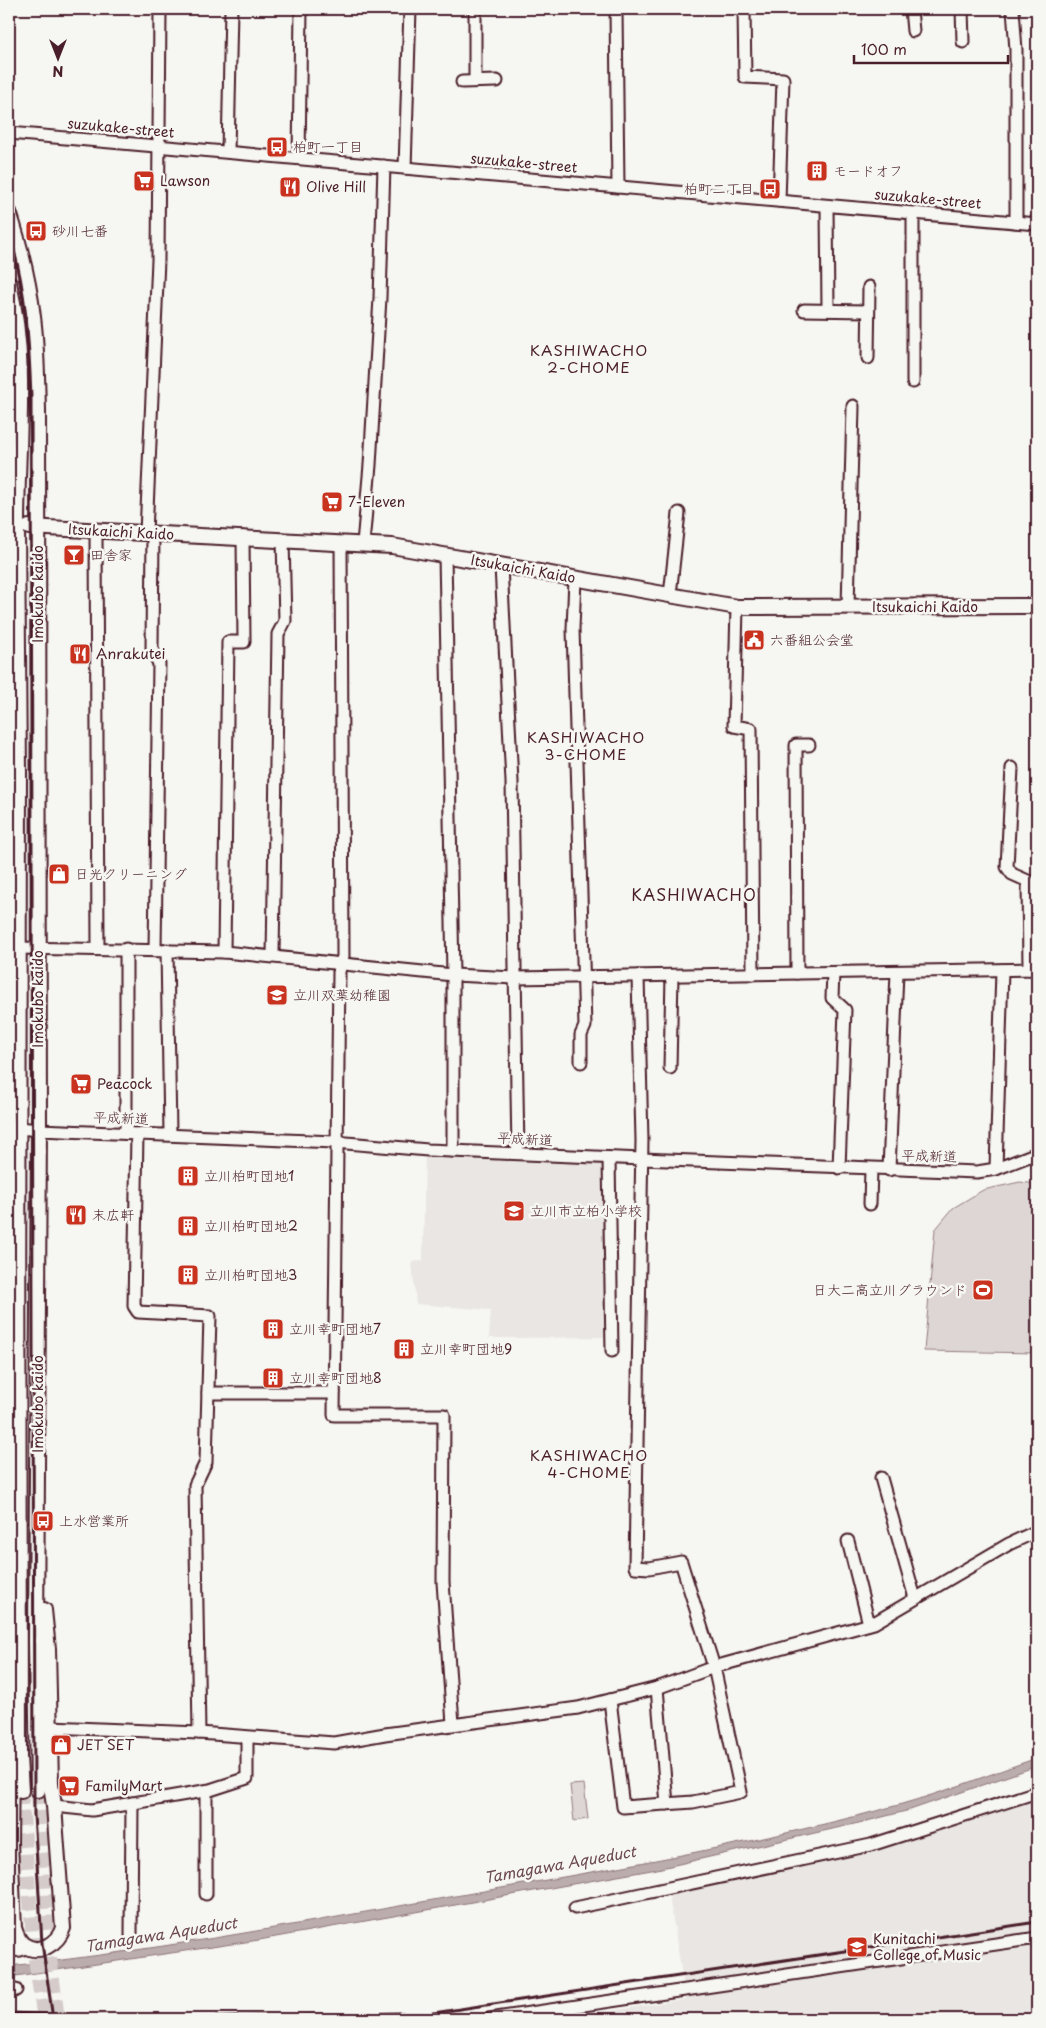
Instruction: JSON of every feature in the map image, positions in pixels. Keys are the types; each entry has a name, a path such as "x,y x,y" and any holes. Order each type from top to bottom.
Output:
{"main road":[{"name":"Imokubo kaido","path":"9,212 23,258 34,319 38,409 38,1790"},
{"name":"Imokubo kaido","path":"10,289 18,334 20,365 20,468 13,527 14,901 18,948 13,1050 13,1362 20,1553 19,1757 22,1791"},
{"name":"Itsukaichi Kaido","path":"13,527 392,546 737,606 1037,606"},
{"path":"20,1553 10,1639 10,1893 14,1928 18,1938 22,1944 35,1948 45,1947 54,1943 61,1935 63,1928 51,1784 48,1646 37,1551"}],"street":[{"path":"155,950 159,664 152,649 150,533 158,260 160,9"},
{"path":"228,152 231,9"},
{"path":"299,158 301,9"},
{"path":"405,168 410,9"},
{"path":"475,9 475,82"},
{"path":"616,9 618,187"},
{"path":"744,9 745,77 783,79 779,201"},
{"path":"911,9 913,30"},
{"path":"962,9 964,42"},
{"path":"1013,9 1016,50 1016,222"},
{"path":"462,82 497,81"},
{"name":"suzukake-street","path":"9,133 1037,224"},
{"path":"364,544 380,298 384,166"},
{"path":"827,206 828,310"},
{"path":"913,382 914,213"},
{"path":"868,358 869,287"},
{"path":"804,310 868,311"},
{"path":"848,607 853,406"},
{"path":"670,595 679,513"},
{"path":"96,531 98,949"},
{"path":"224,952 228,642 244,642 243,538"},
{"path":"273,956 278,634 285,621 283,540"},
{"path":"342,544 343,956 339,972 334,1415 444,1415 443,1582 453,1724"},
{"path":"445,555 453,975 453,1151"},
{"path":"501,566 512,782 518,1154"},
{"path":"575,578 572,629 585,1026 581,1035 581,1062"},
{"path":"737,606 734,726 751,729 754,974"},
{"path":"797,973 796,745 809,745"},
{"path":"18,948 224,952 341,962 453,975 515,978 1033,969 1028,881 1012,874 1007,867 1012,768"},
{"path":"126,949 132,1133 134,1306 138,1312 210,1316 206,1462 195,1485 199,1733"},
{"path":"167,950 170,1134"},
{"path":"996,1169 1002,970"},
{"path":"889,1170 897,972"},
{"path":"834,973 832,998 845,1010 840,1168"},
{"path":"610,1700 623,1807 693,1802 741,1792 714,1667 681,1562 649,1568 635,1567 642,1160 638,976"},
{"path":"670,1068 672,976"},
{"name":"平成新道","path":"14,1128 336,1142 453,1151 889,1170 977,1172 996,1169 1037,1153"},
{"path":"609,1158 612,1351"},
{"path":"870,1204 871,1169"},
{"path":"208,1393 334,1394"},
{"path":"881,1478 915,1598"},
{"path":"50,1727 199,1733 334,1744 385,1734 578,1708 657,1688 714,1667 869,1624 1009,1544 1037,1531"},
{"path":"848,1541 869,1624"},
{"path":"657,1688 668,1804"},
{"path":"54,1806 92,1810 206,1791 247,1778 247,1738"},
{"path":"206,1791 206,1894"},
{"path":"576,1908 871,1845 1037,1792"},
{"path":"131,1935 132,1803"},
{"path":"489,2019 528,2016 1037,1938"}],"shaded area":[{"name":"立川市立柏小学校","path":"425,1154 604,1162 604,1337 489,1338 491,1310 416,1304 412,1262 423,1261"},
{"name":"日大二高立川グラウンド","path":"1020,1182 1037,1184 1037,1353 924,1351 935,1230 953,1208 983,1190"},
{"path":"1037,1758 1037,1766 910,1810 657,1869 259,1940 9,1977 9,1966 111,1954 264,1930 599,1871 721,1847 842,1820 902,1804"},
{"path":"584,1784 588,1819 574,1821 570,1785"},
{"name":"Kunitachi College of Music","path":"1037,1795 1037,2019 562,2019 686,1999 669,1895 877,1850"}],"tunnel":[{"path":"38,1790 49,1950 58,2019"},
{"path":"21,1791 34,1952 44,2019"}],"railway":[{"path":"9,233 23,293 28,334 31,397 34,1815 42,1943 53,2019"},
{"path":"394,2019 1037,1922"},
{"path":"9,2013 155,2019"},
{"path":"163,2019 403,2013"}],"place":[{"name":"柏町一丁目","path":"277,147"},
{"name":"モードオフ","path":"817,171"},
{"name":"Lawson","path":"144,181"},
{"name":"Olive Hill","path":"290,187"},
{"name":"柏町二丁目","path":"770,189"},
{"name":"砂川七番","path":"36,231"},
{"name":"7-Eleven","path":"332,502"},
{"name":"田舎家","path":"74,555"},
{"name":"六番組公会堂","path":"754,640"},
{"name":"Anrakutei","path":"80,654"},
{"name":"日光クリーニング","path":"59,874"},
{"name":"立川双葉幼稚園","path":"277,995"},
{"name":"Peacock","path":"81,1084"},
{"name":"立川柏町団地1","path":"188,1176"},
{"name":"立川市立柏小学校","path":"514,1211"},
{"name":"末広軒","path":"76,1215"},
{"name":"立川柏町団地2","path":"188,1226"},
{"name":"立川柏町団地3","path":"188,1275"},
{"name":"日大二高立川グラウンド","path":"983,1290"},
{"name":"立川幸町団地7","path":"273,1329"},
{"name":"立川幸町団地9","path":"404,1349"},
{"name":"立川幸町団地8","path":"273,1378"},
{"name":"上水営業所","path":"43,1521"},
{"name":"JET SET","path":"61,1745"},
{"name":"FamilyMart","path":"69,1786"},
{"name":"Kunitachi College of Music","path":"857,1947"}],"district":[{"name":"KASHIWACHO 2-CHOME","path":"589,360"},
{"name":"KASHIWACHO 3-CHOME","path":"586,746"},
{"name":"KASHIWACHO","path":"694,895"},
{"name":"KASHIWACHO 4-CHOME","path":"589,1464"}],"water label":[{"name":"Tamagawa Aqueduct","path":"560,1865"},
{"name":"Tamagawa Aqueduct","path":"161,1935"}]}
